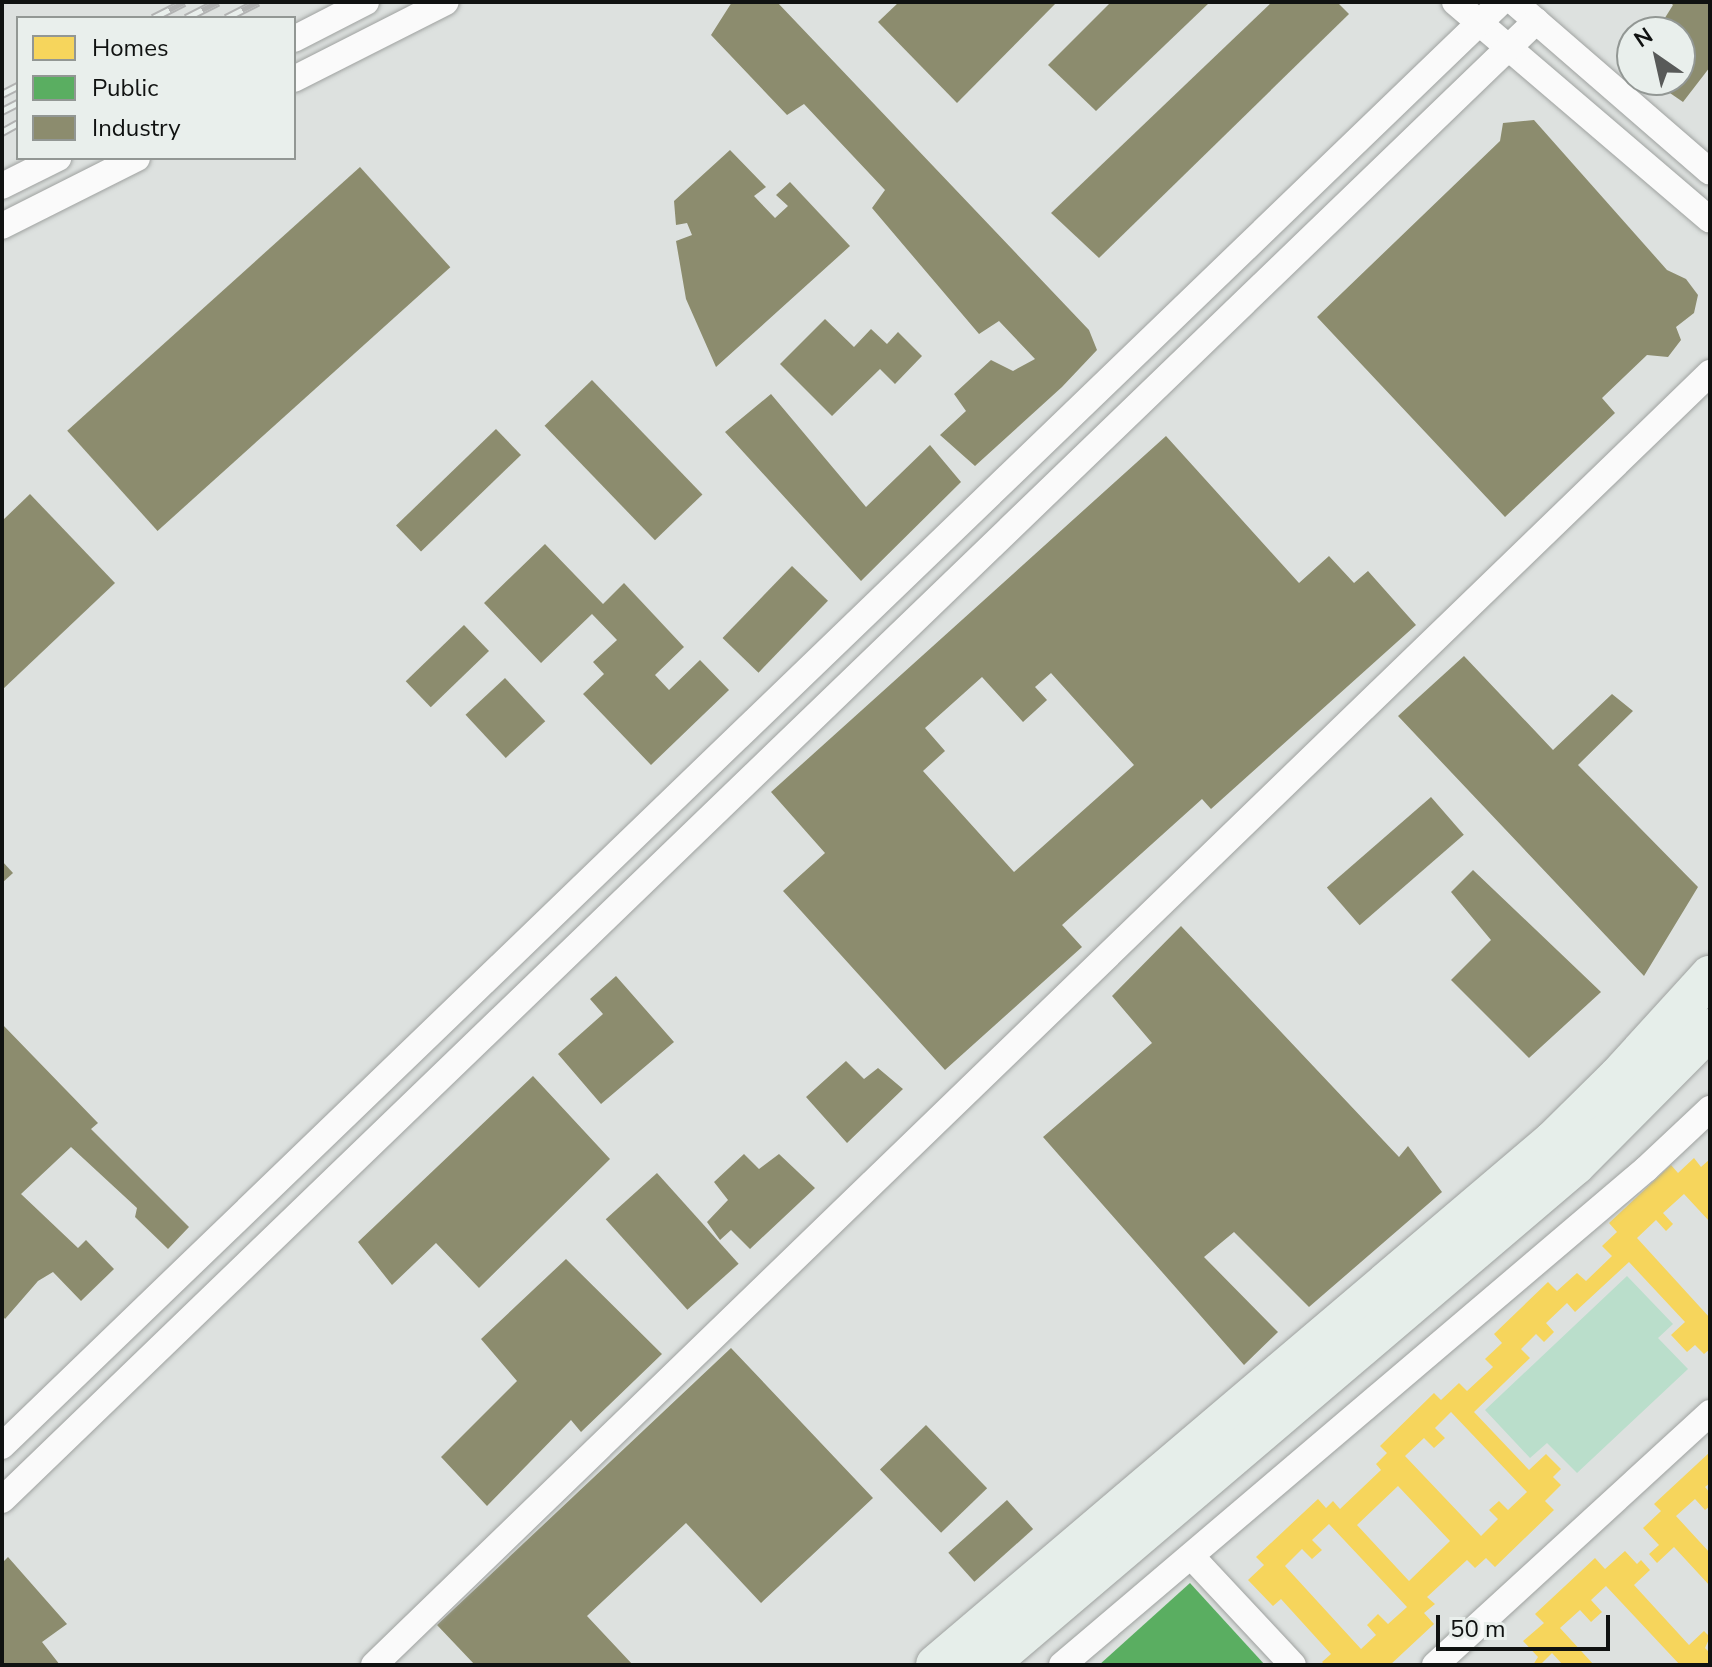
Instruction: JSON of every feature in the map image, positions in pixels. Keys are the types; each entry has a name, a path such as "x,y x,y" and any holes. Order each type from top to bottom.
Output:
{"main road":[{"path":"936,1665 1553,1141 1618,1077 1710,976"},
{"path":"987,1665 1575,1165 1710,1029"}],"street":[{"path":"296,38 366,2"},
{"path":"296,78 446,2"},
{"path":"1455,2 1710,220"},
{"path":"2,1446 1501,2"},
{"path":"1514,2 1616,92 1590,119"},
{"path":"2,1500 1536,21"},
{"path":"1621,96 1710,172"},
{"path":"2,186 54,160"},
{"path":"2,226 133,160"},
{"path":"374,1665 1710,373"},
{"path":"899,582 926,610"},
{"path":"1062,1665 1646,1169 1710,1109"},
{"path":"1435,1665 1710,1413"},
{"path":"1191,1556 1293,1665"}],"green space":[{"path":"1627,1276 1673,1324 1658,1338 1688,1369 1577,1473 1547,1443 1530,1458 1485,1410"}],"building: Homes":[{"path":"1694,1158 1701,1167 1710,1159 1710,1222 1684,1194 1663,1213 1673,1224 1666,1231 1656,1220 1637,1238 1710,1318 1710,1349 1704,1354 1695,1345 1687,1352 1671,1335 1685,1322 1629,1262 1575,1312 1567,1303 1546,1323 1554,1332 1544,1342 1536,1334 1521,1349 1530,1358 1474,1412 1529,1470 1546,1454 1561,1469 1553,1477 1561,1485 1545,1501 1554,1510 1495,1567 1486,1558 1475,1568 1467,1560 1427,1597 1435,1604 1424,1613 1434,1624 1390,1665 1325,1665 1322,1662 1331,1654 1281,1599 1273,1606 1248,1580 1264,1565 1256,1557 1318,1499 1326,1508 1333,1501 1340,1509 1381,1470 1376,1464 1387,1453 1380,1446 1434,1393 1441,1400 1459,1383 1467,1391 1493,1367 1485,1359 1502,1343 1494,1334 1548,1282 1557,1291 1577,1273 1586,1281 1612,1256 1602,1246 1617,1232 1609,1223 1671,1165 1678,1173","holes":["1451,1412 1527,1492 1508,1510 1499,1501 1489,1510 1498,1519 1481,1536 1405,1456 1424,1438 1434,1448 1445,1438 1435,1428","1398,1486 1450,1541 1409,1581 1357,1525","1329,1524 1407,1607 1388,1624 1378,1614 1367,1625 1376,1635 1361,1649 1285,1566 1302,1549 1312,1559 1322,1550 1312,1540"]},
{"path":"1710,1452 1710,1483 1705,1487 1710,1493 1710,1506 1705,1510 1695,1499 1676,1516 1710,1553 1710,1586 1674,1547 1657,1563 1649,1554 1659,1545 1643,1528 1661,1511 1654,1504"},
{"path":"1625,1551 1637,1564 1641,1560 1650,1570 1634,1585 1689,1645 1704,1631 1710,1637 1705,1648 1710,1653 1710,1665 1680,1665 1606,1586 1591,1600 1602,1612 1591,1622 1580,1610 1560,1628 1594,1665 1563,1665 1552,1653 1540,1665 1533,1665 1538,1657 1523,1641 1544,1623 1535,1614 1595,1558 1605,1569"}],"building: Public":[{"path":"1190,1583 1265,1665 1099,1665"}],"building: Industry":[{"path":"732,2 777,2 1089,330 1097,350 1062,387 975,466 940,435 966,411 954,394 991,360 1013,371 1035,359 999,321 979,334 872,208 885,190 804,104 787,115 711,35"},
{"path":"899,2 1057,2 957,103 878,22"},
{"path":"1111,2 1210,2 1096,111 1048,65"},
{"path":"1272,2 1337,2 1349,14 1099,258 1051,213"},
{"path":"1670,2 1710,2 1710,67 1696,85 1696,16 1666,16 1673,5"},
{"path":"1674,96 1688,96 1683,102"},
{"path":"1534,120 1667,270 1686,279 1698,295 1694,313 1676,327 1681,340 1668,357 1647,355 1602,398 1615,413 1505,517 1317,317 1500,141 1503,123"},
{"path":"730,150 766,187 754,196 775,218 788,206 776,195 790,182 850,246 716,367 686,299 676,241 692,235 687,223 676,225 674,201"},
{"path":"360,167 450,267 158,531 67,431"},
{"path":"825,319 854,347 871,329 887,344 898,332 922,356 895,384 880,369 832,416 780,364"},
{"path":"592,380 702,494 655,540 545,426"},
{"path":"771,394 866,507 930,445 961,482 861,581 725,432"},
{"path":"496,429 521,455 421,551 396,526"},
{"path":"1166,436 1299,583 1329,556 1354,583 1368,571 1416,625 1211,809 1202,799 1062,925 1082,947 945,1070 783,891 825,853 771,792","holes":["1051,673 1134,765 1014,872 923,771 945,751 925,728 982,677 1023,722 1047,700 1035,687"]},
{"path":"30,494 115,583 2,690 2,521"},
{"path":"545,544 603,604 624,583 684,647 655,675 669,690 700,660 729,690 651,765 583,694 604,674 593,662 617,640 592,614 541,663 484,603"},
{"path":"792,566 828,601 759,673 723,638"},
{"path":"464,625 489,651 431,707 406,681"},
{"path":"1464,656 1553,750 1612,694 1633,711 1578,765 1698,887 1644,976 1398,716"},
{"path":"505,678 545,721 506,758 466,715"},
{"path":"1431,797 1464,835 1360,925 1327,888"},
{"path":"2,861 13,873 2,883"},
{"path":"1473,870 1601,992 1529,1058 1451,980 1491,940 1451,892"},
{"path":"1181,926 1399,1157 1408,1146 1442,1192 1309,1307 1234,1232 1204,1257 1278,1332 1244,1365 1043,1137 1152,1043 1112,996"},
{"path":"616,976 674,1042 601,1104 558,1054 603,1014 590,999"},
{"path":"2,1024 98,1123 91,1129 189,1227 168,1249 135,1217 137,1208 71,1147 21,1194 78,1248 86,1240 114,1269 81,1301 53,1272 38,1281 5,1319 2,1315"},
{"path":"846,1061 864,1079 878,1068 903,1089 847,1143 806,1097"},
{"path":"533,1076 610,1159 479,1288 436,1243 392,1285 358,1242"},
{"path":"744,1154 759,1169 779,1154 815,1188 750,1249 731,1230 720,1240 707,1222 728,1200 714,1182"},
{"path":"657,1173 739,1264 687,1310 606,1219"},
{"path":"566,1259 662,1354 581,1432 571,1420 487,1506 441,1457 517,1381 481,1339"},
{"path":"731,1348 873,1498 761,1603 686,1523 587,1616 633,1665 475,1665 437,1625"},
{"path":"926,1425 987,1488 941,1533 880,1469"},
{"path":"1007,1500 1033,1529 974,1582 948,1553"},
{"path":"8,1557 67,1624 42,1642 60,1665 2,1665 2,1563"}],"railway":[{"path":"157,16 184,2"},
{"path":"190,16 218,2"},
{"path":"230,16 258,2"},
{"path":"2,94 16,87"},
{"path":"2,111 16,104"},
{"path":"2,132 16,124"}]}
